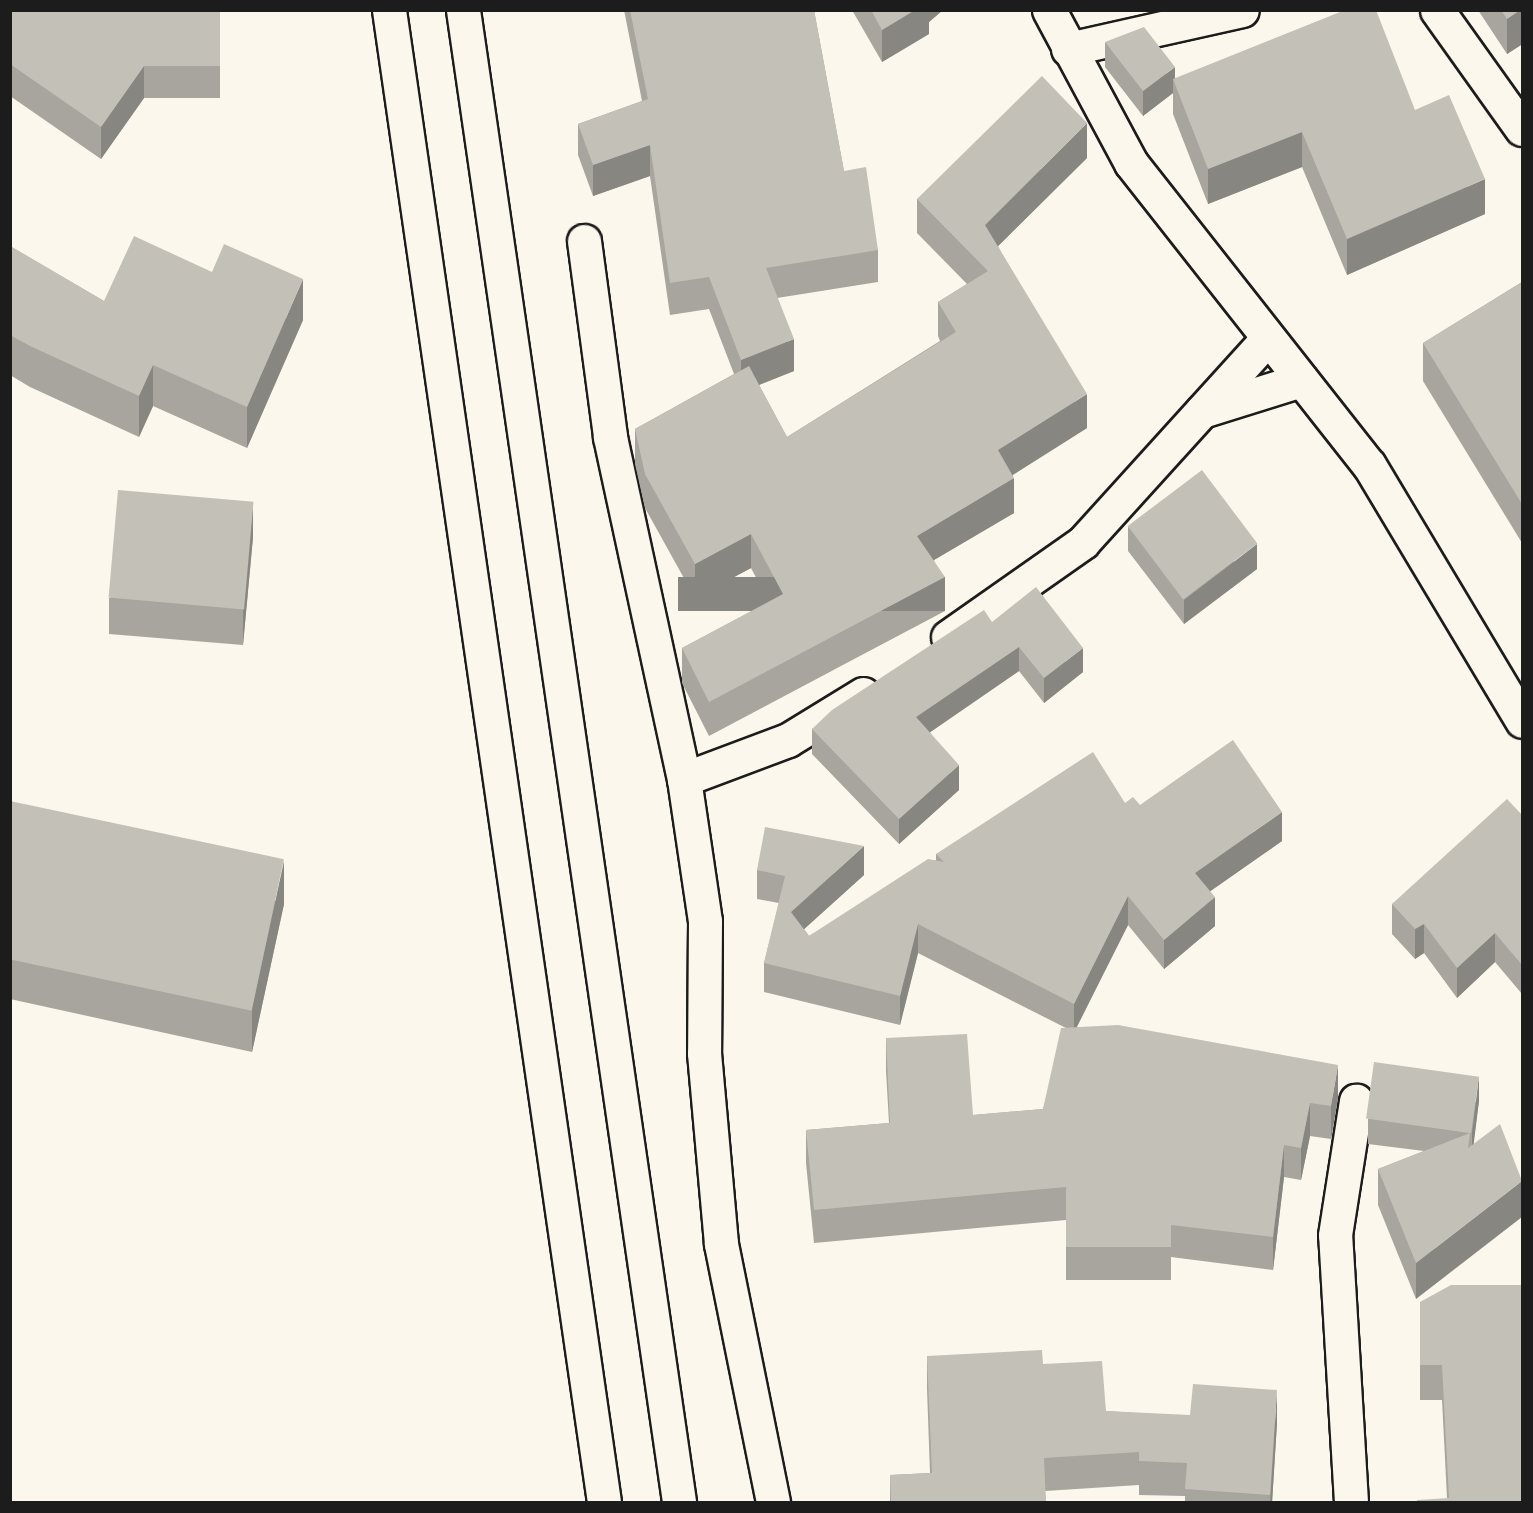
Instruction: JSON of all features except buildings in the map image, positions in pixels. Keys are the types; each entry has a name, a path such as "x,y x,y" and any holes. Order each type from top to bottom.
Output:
{"main road":[{"path":"389,10 604,1503"},
{"path":"464,10 679,1503"},
{"path":"1049,10 1131,163 1266,340 1369,465 1522,721"},
{"path":"1068,49 1242,10"},
{"path":"1437,10 1522,129"},
{"path":"584,241 610,437 684,779 705,921 704,1053 721,1244 772,1503"},
{"path":"924,655 1083,542 1266,340"},
{"path":"1200,412 1301,380"},
{"path":"684,779 788,740 895,674"},
{"path":"1351,1503 1335,1235 1356,1101"}]}
